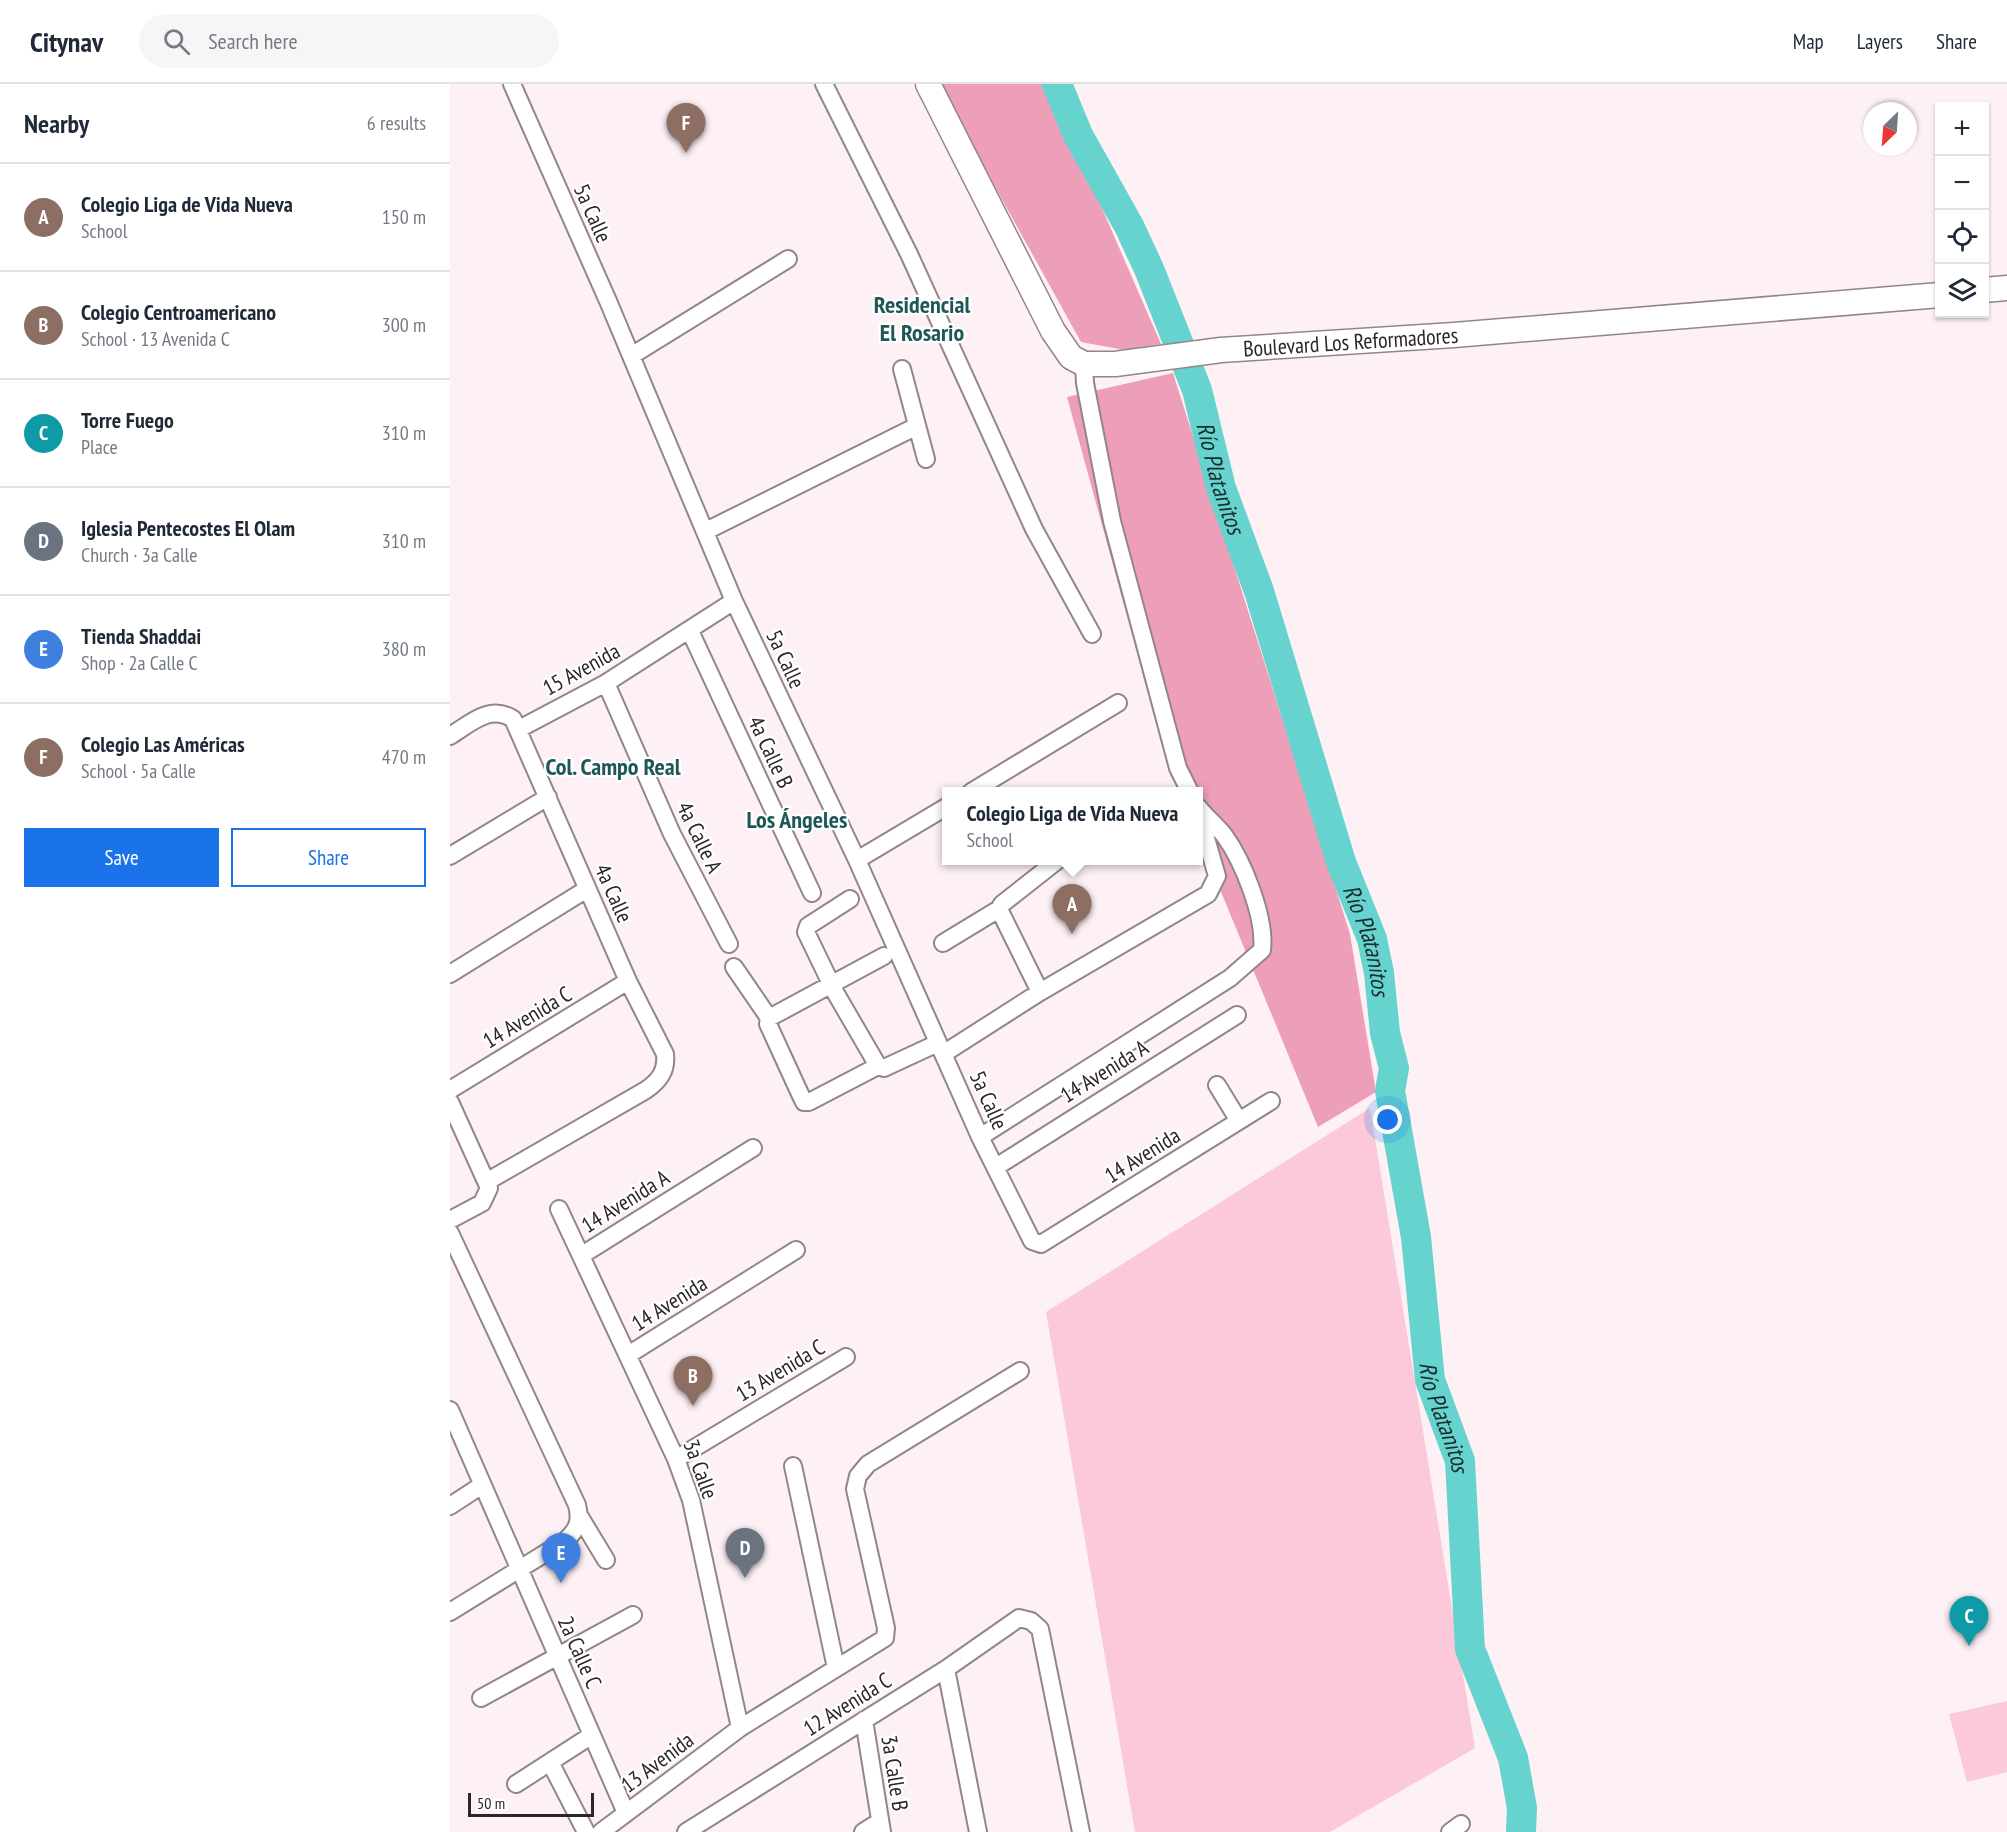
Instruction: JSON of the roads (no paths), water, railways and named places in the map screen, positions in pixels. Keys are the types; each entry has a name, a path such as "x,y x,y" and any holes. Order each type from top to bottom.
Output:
{"main road":[{"path":"928,84 1053,331 1071,357 1084,364"},
{"path":"1989,290 2007,288"},
{"name":"Boulevard Los Reformadores","path":"1084,364 1115,364 1221,350 1454,335 1935,295"}],"street":[{"name":"5a Calle","path":"512,84 631,356 734,601 857,860 980,1137 1032,1241 1036,1244"},
{"path":"824,84 909,254 1034,529 1092,634"},
{"path":"631,356 788,259"},
{"path":"1084,364 1085,383 1112,521 1178,768 1188,787"},
{"path":"902,369 926,459"},
{"path":"706,531 917,426"},
{"name":"15 Avenida","path":"519,729 606,683 734,601"},
{"name":"4a Calle B","path":"690,631 812,893"},
{"name":"4a Calle A","path":"606,683 672,834 729,944"},
{"path":"979,787 1118,703"},
{"path":"450,736 488,713 506,714 513,719 519,729"},
{"name":"4a Calle","path":"487,1189 656,1083 663,1073 665,1054 628,981 519,729"},
{"path":"450,856 548,797"},
{"path":"857,860 942,809"},
{"path":"980,1137 1230,978 1262,950 1264,936 1248,881 1225,836 1203,814"},
{"path":"850,899 808,926 806,932 832,985 878,1066 884,1068 940,1048 1208,894 1217,876 1203,827"},
{"path":"943,943 999,909 1002,904 1053,865"},
{"path":"450,974 588,889"},
{"path":"999,909 1040,992"},
{"path":"769,1018 884,956"},
{"path":"734,967 769,1018 768,1024 804,1102 809,1102 878,1066"},
{"name":"14 Avenida C","path":"450,1090 628,981"},
{"name":"14 Avenida A","path":"996,1167 1237,1015"},
{"path":"1217,1085 1239,1121"},
{"name":"14 Avenida","path":"1036,1244 1041,1244 1271,1101"},
{"path":"450,1102 487,1189 476,1207 450,1220"},
{"name":"14 Avenida A","path":"582,1255 753,1148"},
{"name":"3a Calle","path":"559,1209 676,1459 691,1500 740,1728"},
{"path":"450,1233 572,1494 579,1521 606,1560"},
{"name":"14 Avenida","path":"628,1355 796,1250"},
{"name":"13 Avenida C","path":"676,1459 846,1357"},
{"name":"13 Avenida","path":"600,1832 740,1728 885,1638 887,1633 855,1489 858,1476 868,1464 1020,1371"},
{"name":"2a Calle C","path":"451,1412 626,1813"},
{"path":"793,1466 836,1668"},
{"path":"450,1506 482,1485"},
{"path":"450,1612 565,1540 579,1521"},
{"path":"481,1698 557,1654 633,1615"},
{"name":"12 Avenida C","path":"686,1832 946,1669 1019,1618 1031,1621 1040,1629 1081,1832"},
{"path":"946,1669 978,1832"},
{"name":"3a Calle B","path":"864,1720 880,1827"},
{"path":"516,1784 592,1735"},
{"path":"550,1762 586,1832"},
{"path":"863,1832 880,1827"}],"waterway":[{"name":"Río Platanitos","path":"1057,84 1078,135 1129,226 1149,269 1197,390 1221,488 1259,591 1341,862 1372,939 1379,973 1385,1033 1394,1068 1390,1091 1416,1237 1430,1380 1460,1461 1470,1649 1513,1758 1522,1808 1521,1832"}],"place":[{"name":"Colegio Las Américas","path":"686,153"},
{"name":"Colegio Liga de Vida Nueva","path":"1072,934"},
{"name":"Colegio Centroamericano","path":"693,1406"},
{"name":"Iglesia Pentecostes El Olam","path":"745,1578"},
{"name":"Tienda Shaddai","path":"561,1583"},
{"name":"Torre Fuego","path":"1969,1646"}],"district":[{"name":"Residencial El Rosario","path":"922,318"},
{"name":"Col. Campo Real","path":"613,766"},
{"name":"Los Ángeles","path":"797,819"}]}
